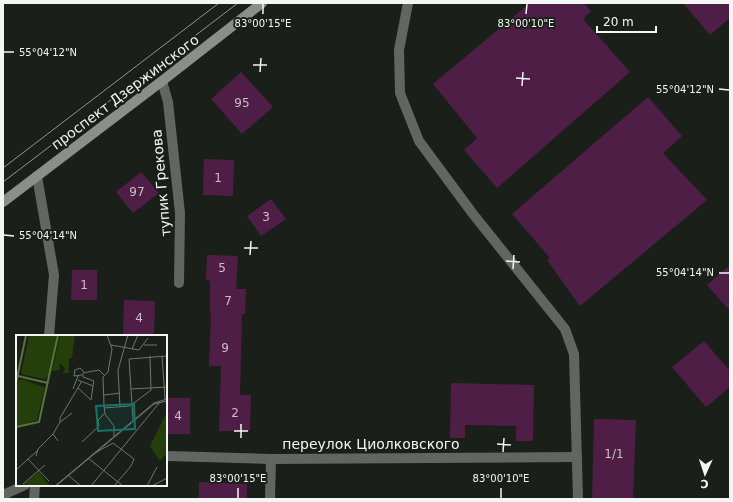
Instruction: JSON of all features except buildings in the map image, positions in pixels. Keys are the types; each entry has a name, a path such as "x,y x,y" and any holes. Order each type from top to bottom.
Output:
{"main road":[{"name":"проспект Дзержинского","path":"3,202 262,3"}],"street":[{"path":"408,3 399,50 400,93 419,141 473,214 565,329 574,354 578,499"},
{"name":"тупик Грекова","path":"162,81 168,102 180,213 179,283"},
{"path":"37,176 54,275 49,335"},
{"name":"переулок Циолковского","path":"167,456 271,459 577,457"},
{"path":"270,499 271,459"},
{"path":"3,495 23,486"},
{"path":"34,499 35,486"}],"tram line":[{"path":"3,168 219,3"},
{"path":"3,182 238,3"}]}
